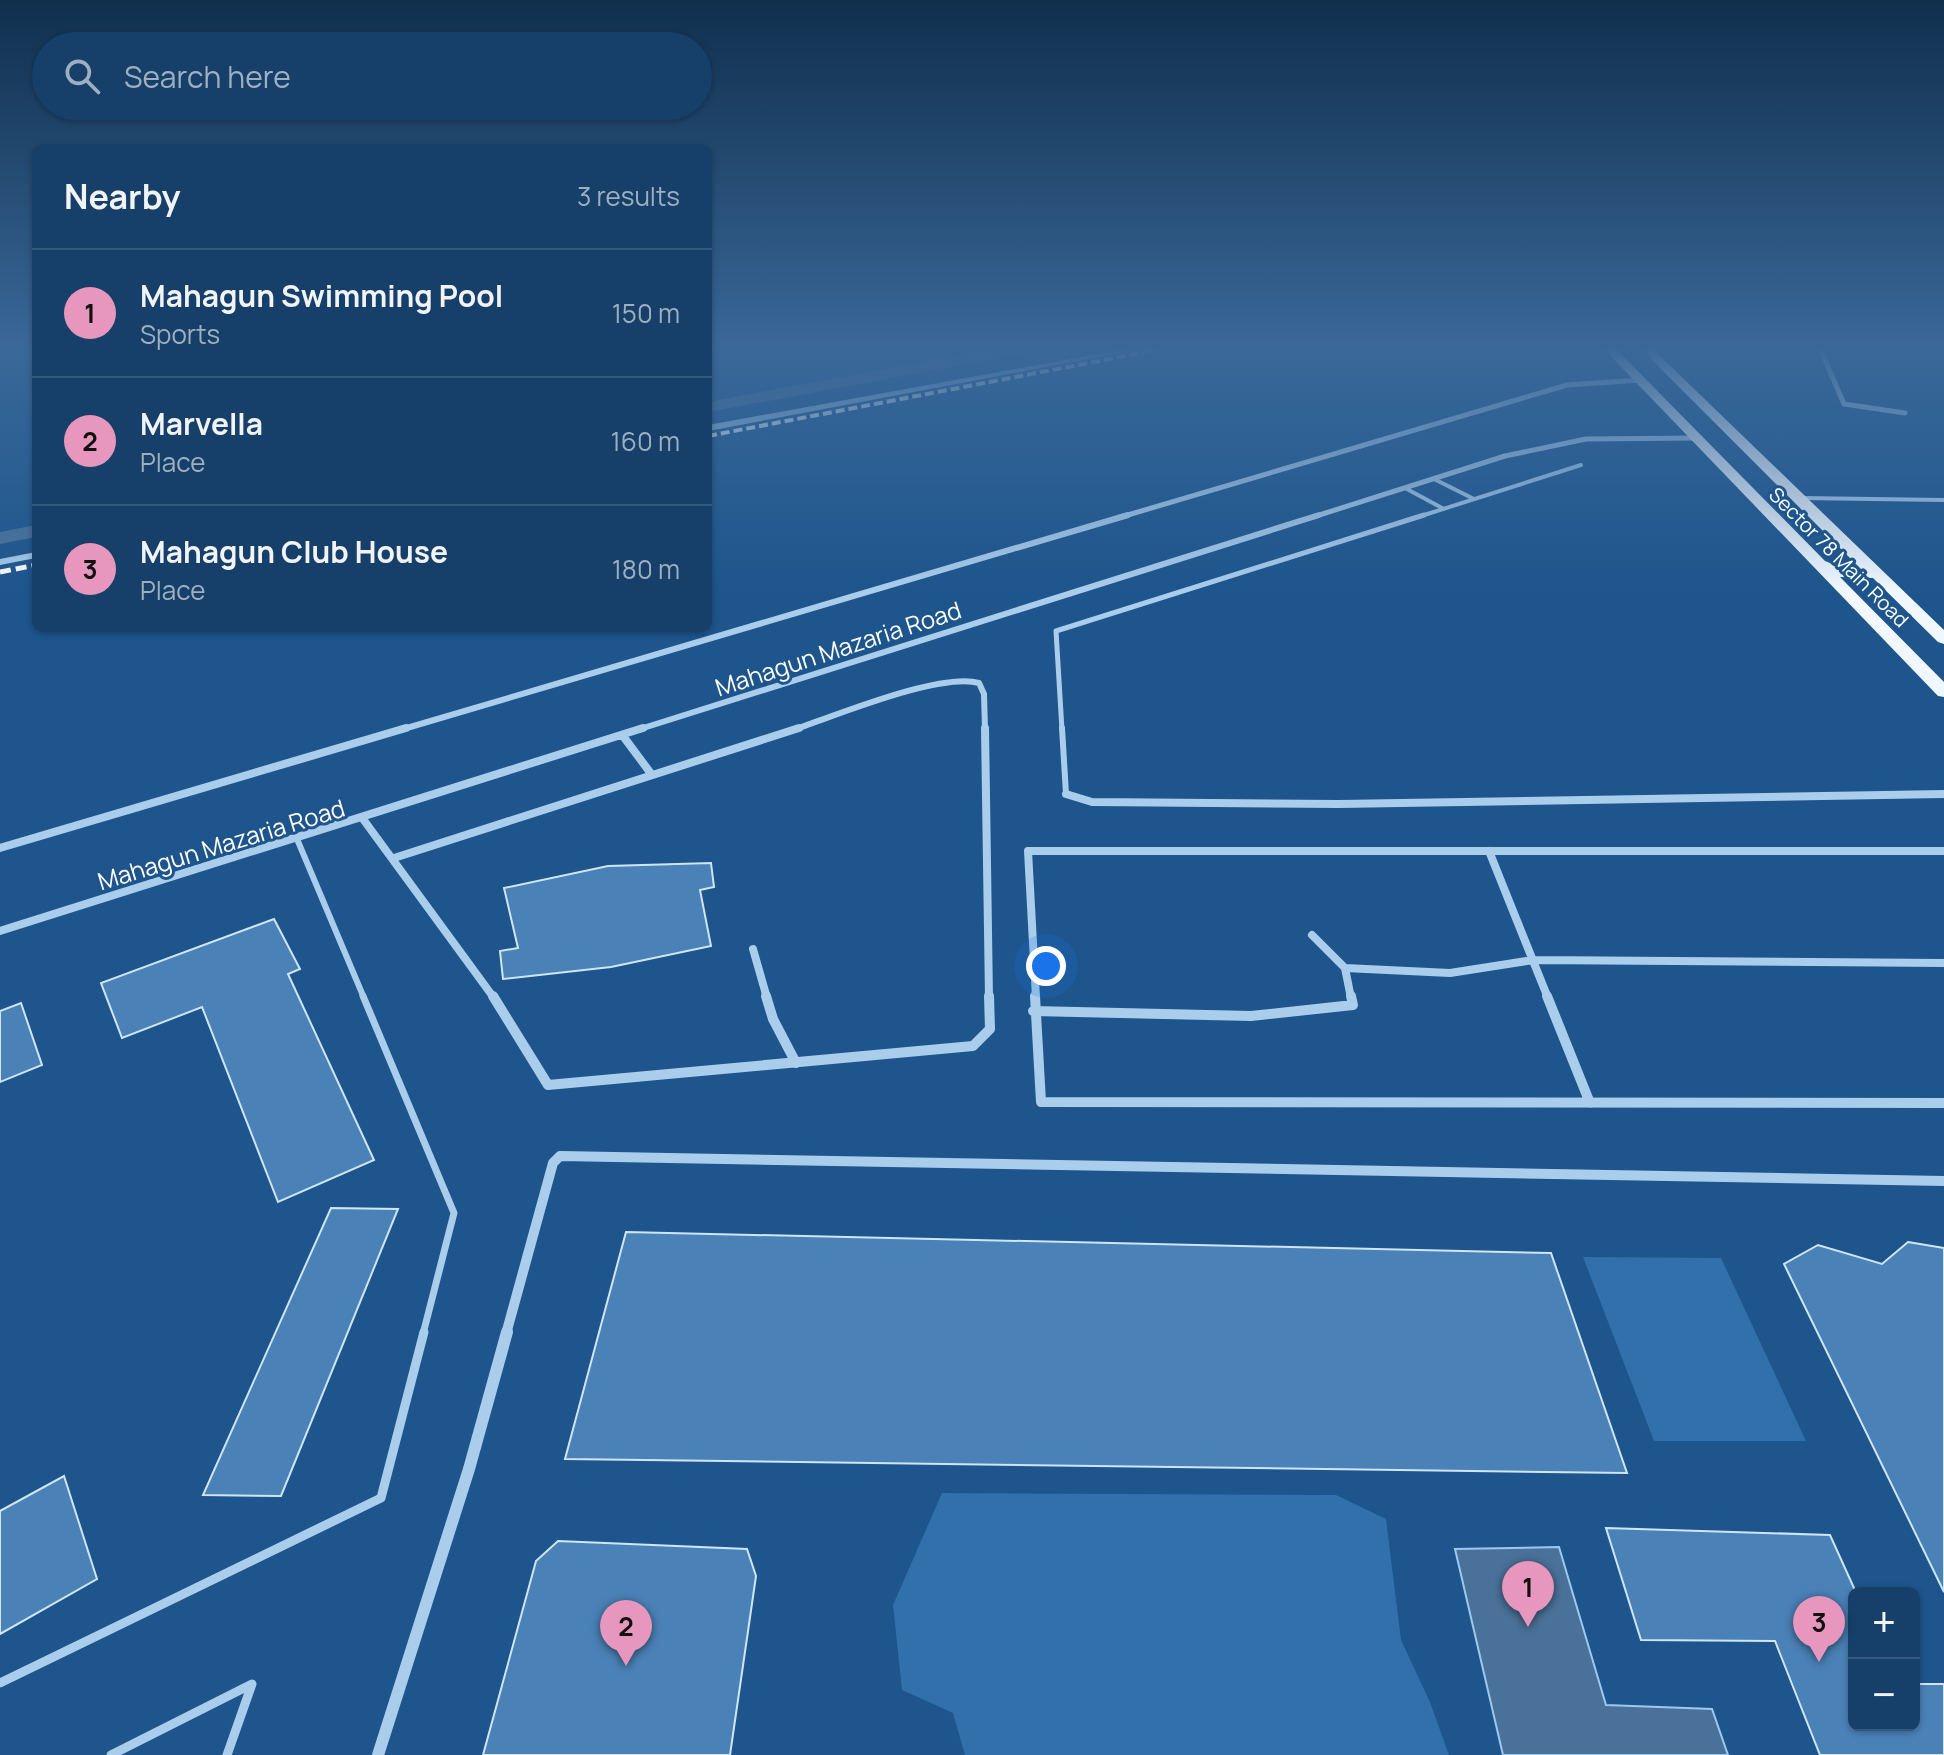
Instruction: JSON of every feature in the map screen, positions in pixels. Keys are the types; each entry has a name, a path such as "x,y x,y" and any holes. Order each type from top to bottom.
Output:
{"main road":[{"name":"Sector 78 Main Road","path":"1686,428 1944,692"},
{"name":"Sector 78 Main Road","path":"1728,428 1943,638"},
{"path":"1818,563 1843,573 1867,575 1871,573 1867,564"}],"street":[{"path":"0,848 1422,428"},
{"name":"Mahagun Mazaria Road","path":"0,931 1405,488 1561,442 1609,438 1695,438"},
{"path":"0,562 32,556"},
{"path":"363,819 491,993 548,1085 973,1046 990,1029 984,694 979,683 965,679 936,684 394,858"},
{"path":"623,736 652,775"},
{"path":"1066,794 1092,802 1339,804 1944,794"},
{"path":"1944,851 1028,851 1033,1011 1041,1102 1944,1103"},
{"path":"1489,851 1590,1103"},
{"path":"1033,1011 1251,1016 1353,1005 1345,968 1312,935"},
{"path":"753,949 773,1019 796,1063"},
{"path":"1345,968 1450,973 1533,960 1944,963"},
{"path":"378,1755 469,1469 553,1163 560,1156 1944,1181"}],"lane":[{"path":"1066,794 1056,631 1581,465"},
{"path":"1434,479 1475,499"},
{"path":"1405,488 1444,509"},
{"path":"1801,498 1944,500"},
{"path":"0,1683 381,1498 454,1213 297,839"},
{"path":"111,1755 252,1684 227,1755"}],"shaded area":[{"path":"1583,1257 1721,1258 1806,1441 1654,1441"},
{"path":"942,1493 1336,1495 1386,1519 1401,1640 1430,1702 1449,1755 965,1755 953,1713 902,1690 893,1605"},
{"path":"1559,1547 1606,1705 1712,1709 1728,1755 1503,1755 1455,1549"}],"building":[{"path":"711,863 714,887 700,890 711,946 611,967 503,979 500,951 518,948 504,888 608,866"},
{"path":"274,919 300,969 288,974 374,1160 278,1202 202,1007 122,1038 101,983"},
{"path":"21,1003 42,1065 0,1082 0,1011"},
{"path":"331,1208 398,1209 281,1496 203,1495"},
{"path":"626,1232 1551,1253 1627,1473 565,1459"},
{"path":"1908,1242 1944,1248 1944,1592 1784,1264 1818,1245 1882,1264"},
{"path":"64,1476 97,1579 0,1634 0,1511"},
{"path":"1606,1528 1830,1535 1854,1587 1848,1587 1848,1731 1920,1731 1920,1684 1944,1684 1944,1755 1820,1755 1775,1641 1641,1640"},
{"path":"558,1541 747,1549 756,1576 730,1755 483,1755 536,1561"}],"waterway":[{"path":"0,538 32,532"}],"railway":[{"path":"712,435 750,428"},
{"path":"0,572 32,566"}],"place":[{"name":"Mahagun Swimming Pool","path":"1528,1627"},
{"name":"Mahagun Club House","path":"1819,1662"},
{"name":"Marvella","path":"626,1666"}]}
